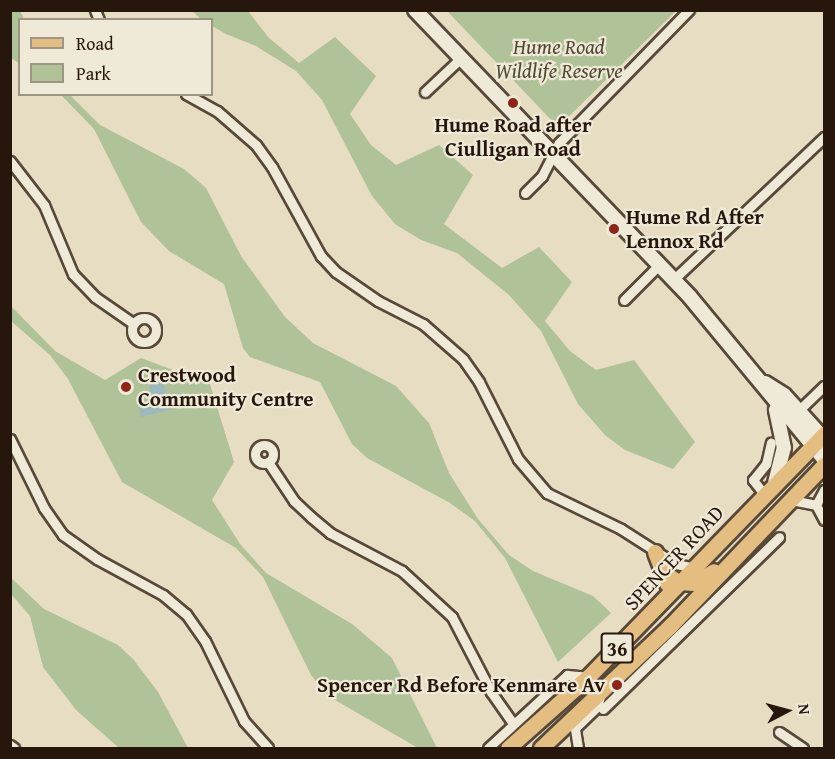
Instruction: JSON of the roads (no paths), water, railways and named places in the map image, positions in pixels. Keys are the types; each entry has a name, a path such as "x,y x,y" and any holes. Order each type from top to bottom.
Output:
{"main road":[{"name":"SPENCER ROAD","path":"508,748 519,728 588,677 682,582 769,488 821,439"},
{"name":"SPENCER ROAD","path":"541,748 603,688 650,654 825,465"},
{"path":"666,574 682,582 694,583 709,576 771,511 791,500"},
{"path":"604,661 607,646 664,590 666,574 655,552"},
{"path":"519,728 548,724 633,643 650,654"}],"street":[{"path":"415,10 660,264 765,384 772,398 784,448 769,488 753,480 765,464 771,443"},
{"path":"525,193 542,176 559,143 689,10"},
{"path":"425,92 461,58"},
{"path":"190,96 217,111 256,146 272,167 321,256 336,272 371,297 423,324 463,359 479,381 518,459 547,493 621,529 676,564 695,568"},
{"path":"674,279 825,137"},
{"path":"10,161 44,205 73,274 95,297 134,324"},
{"path":"624,300 660,264"},
{"path":"765,384 784,395 821,439 825,459"},
{"path":"798,411 825,386"},
{"path":"772,398 821,439"},
{"path":"10,439 44,508 63,535 97,560 163,595 186,614 205,641 244,721 268,748"},
{"path":"268,462 294,501 311,517 330,532 402,571 452,617 490,692 519,728"},
{"path":"816,505 825,490"},
{"path":"791,500 816,505 825,520"},
{"name":"SPENCER ROAD","path":"603,709 650,654 779,537"},
{"path":"578,748 575,728 597,707 603,688"},
{"name":"SPENCER ROAD","path":"488,748 519,728"},
{"path":"779,732 803,748"},
{"path":"10,745 14,748"}],"water":[{"path":"162,381 167,394 181,393 184,406 141,417 138,403 152,399 149,385"}],"place":[{"name":"Hume Road after Ciulligan Road","path":"513,103"},
{"name":"Hume Rd After Lennox Rd","path":"614,229"},
{"name":"Crestwood Community Centre","path":"126,387"},
{"name":"Spencer Rd Before Kenmare Av","path":"617,685"}],"park label":[{"name":"Hume Road Wildlife Reserve","path":"559,59"}]}
